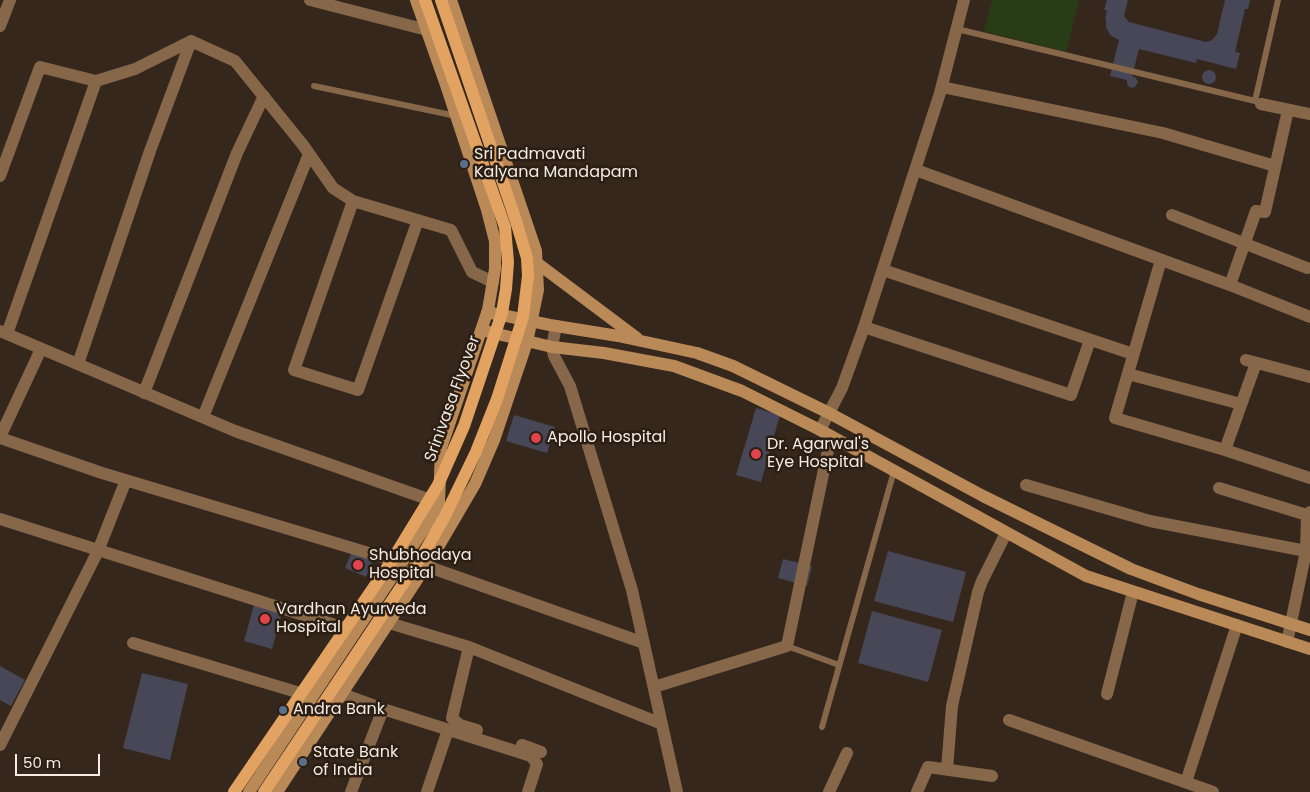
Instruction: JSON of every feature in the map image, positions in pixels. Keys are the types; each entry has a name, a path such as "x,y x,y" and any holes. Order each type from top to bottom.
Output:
{"main road":[{"name":"Srinivasa Flyover","path":"234,792 392,562 438,485 464,426 502,313 508,262 505,227 425,0"},
{"path":"264,792 425,551 444,518 472,460 497,399 523,317 528,276 527,258 441,0"}],"street":[{"path":"0,26 10,0"},
{"path":"310,0 426,30"},
{"path":"249,792 430,520 439,503 441,448 487,312 495,269 495,241 487,210 416,0"},
{"path":"277,792 426,566 475,484 494,440 527,342 538,290 536,251 451,0"},
{"path":"654,687 787,646 829,413 842,388 864,327 916,170 942,87 964,0"},
{"path":"191,41 235,61 309,154 333,188 353,201 451,230 472,272 493,282"},
{"path":"0,176 40,67 96,81 135,69 191,41"},
{"path":"78,364 150,151 191,41"},
{"path":"96,81 3,332 203,418 439,503"},
{"path":"942,87 1163,134 1275,166"},
{"path":"144,393 237,153 264,96"},
{"path":"1261,104 1310,114"},
{"path":"1230,285 1256,211 1265,212 1288,110"},
{"path":"203,418 309,154"},
{"path":"916,170 1230,285 1310,317"},
{"path":"353,201 294,370 358,390 418,220"},
{"path":"1172,215 1307,268"},
{"path":"1161,260 1115,418 1225,450 1310,478"},
{"path":"537,264 640,341"},
{"path":"883,270 1133,354"},
{"path":"487,312 697,353 733,366 829,413 983,496 1131,569 1198,594 1310,630"},
{"path":"556,326 552,347 554,356 570,386 632,590 677,792"},
{"path":"864,327 1072,395 1090,340"},
{"path":"481,330 552,347 604,353 674,366 742,391 826,433 1086,576 1310,649"},
{"path":"41,349 0,437 126,480 402,562"},
{"path":"1225,450 1241,404 1251,361 1309,373"},
{"path":"1128,374 1241,404"},
{"path":"0,745 98,550 126,480"},
{"path":"1026,484 1150,521 1306,551"},
{"path":"1219,488 1309,514 1306,551 1287,642"},
{"path":"0,519 356,632"},
{"path":"947,769 952,706 978,592 1006,533"},
{"path":"426,566 644,643"},
{"path":"1107,694 1133,592"},
{"path":"389,623 469,648 662,724"},
{"path":"1190,786 1237,625"},
{"path":"132,643 313,697"},
{"path":"469,648 452,718 460,725 542,752"},
{"path":"342,694 531,756 537,764 528,792"},
{"path":"351,792 383,709"},
{"path":"1009,720 1190,786 1213,792"},
{"path":"427,792 448,730"},
{"path":"829,792 847,753"},
{"path":"917,792 928,766 992,776"}],"lane":[{"path":"957,29 1255,101 1278,0"},
{"path":"314,86 456,116"},
{"path":"822,727 894,470"},
{"path":"787,646 839,665"}],"green space":[{"path":"992,0 1079,0 1066,52 984,31"}],"building":[{"path":"1107,0 1128,0 1124,16 1129,22 1206,42 1212,40 1217,34 1225,0 1250,0 1248,9 1245,9 1235,52 1240,53 1236,69 1197,59 1196,63 1139,49 1132,76 1138,82 1135,87 1130,88 1127,80 1110,76 1119,40 1110,35 1106,27 1107,10 1104,10"},
{"path":"1209,70 1214,72 1216,77 1214,82 1209,84 1204,82 1202,77 1204,72"},
{"path":"756,408 780,415 761,482 736,475"},
{"path":"514,415 555,427 547,453 506,441"},
{"path":"352,551 373,560 366,577 345,568"},
{"path":"888,551 966,572 953,622 874,601"},
{"path":"783,559 812,566 807,586 778,578"},
{"path":"254,605 282,613 272,649 244,641"},
{"path":"872,611 942,630 928,682 858,663"},
{"path":"0,666 25,680 11,706 0,700"},
{"path":"142,673 188,684 170,760 123,748"}],"place":[{"name":"Sri Padmavati Kalyana Mandapam","path":"464,164"},
{"name":"Apollo Hospital","path":"536,438"},
{"name":"Dr. Agarwal's Eye Hospital","path":"756,454"},
{"name":"Shubhodaya Hospital","path":"358,565"},
{"name":"Vardhan Ayurveda Hospital","path":"265,619"},
{"name":"Andra Bank","path":"283,710"},
{"name":"State Bank of India","path":"303,762"}]}
